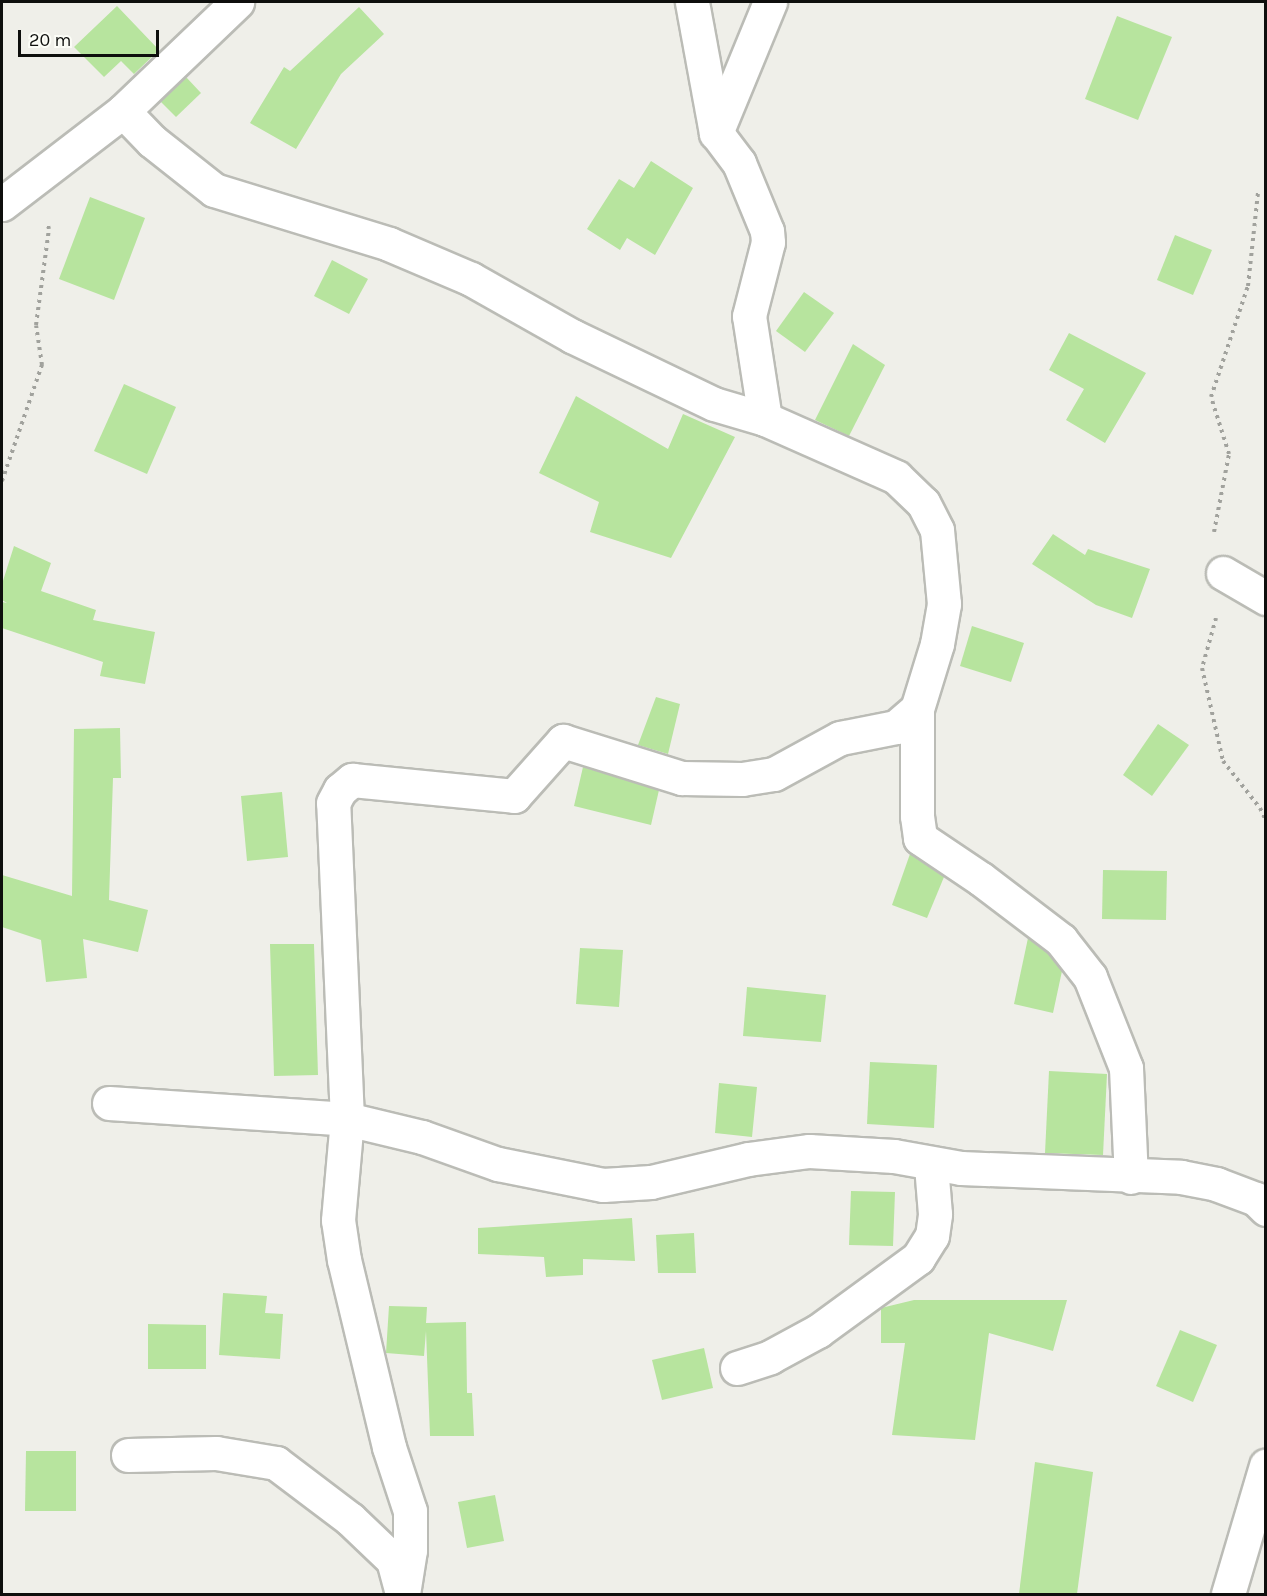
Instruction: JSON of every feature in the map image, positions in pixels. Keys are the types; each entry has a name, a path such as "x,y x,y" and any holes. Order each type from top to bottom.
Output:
{"street":[{"path":"2,204 123,111 237,2"},
{"path":"692,2 716,133 739,163 767,231 768,243 749,316 765,419"},
{"path":"716,133 770,2"},
{"path":"123,111 152,141 214,190 390,244 471,279 572,336 714,404 765,419 896,477 923,502 937,530 944,604 937,644 916,709 916,816 920,838 1052,933 1090,977 1126,1068 1131,1177"},
{"path":"1223,573 1266,598"},
{"path":"402,1594 410,1550 410,1511 390,1446 344,1260 339,1220 347,1119 333,803 352,780 514,796 563,741 682,777 742,779 774,774 840,738 896,727 916,709"},
{"path":"109,1103 347,1119 422,1137 498,1164 603,1185 651,1182 748,1159 809,1151 894,1156 931,1164 1131,1177 1181,1177 1216,1184 1256,1199 1266,1209"},
{"path":"737,1368 770,1357 818,1331 918,1258 932,1236 935,1214 931,1164"},
{"path":"128,1455 216,1453 276,1463 350,1519 393,1560 402,1594"},
{"path":"1228,1594 1266,1466"}],"path":[{"path":"2,481 42,365 36,325 50,229 33,181"},
{"path":"1258,192 1248,286 1211,397 1229,454 1212,540 1213,563 1223,573 1215,629 1202,668 1222,761 1260,808 1266,821"}],"building":[{"path":"117,6 159,50 134,74 121,61 104,77 74,47"},
{"path":"359,7 384,34 341,74 296,149 250,123 284,67 290,71"},
{"path":"1117,16 1172,37 1138,120 1085,99"},
{"path":"186,77 201,93 176,117 160,101"},
{"path":"651,161 693,188 655,255 627,238 620,250 587,229 619,179 634,188"},
{"path":"90,197 145,218 114,300 59,279"},
{"path":"1175,235 1212,250 1193,295 1157,280"},
{"path":"332,260 368,279 349,314 314,296"},
{"path":"804,292 834,313 805,352 776,331"},
{"path":"1069,333 1146,373 1105,443 1066,420 1084,389 1049,370"},
{"path":"853,344 885,365 849,436 815,420"},
{"path":"124,384 176,407 147,474 94,451"},
{"path":"576,396 668,449 683,414 735,437 671,558 590,532 599,502 539,473"},
{"path":"1053,534 1085,555 1088,549 1150,569 1132,618 1096,605 1032,564"},
{"path":"14,546 51,563 41,591 96,610 93,620 155,632 145,684 100,676 103,662 2,628 2,602 7,603 2,600 2,584"},
{"path":"972,626 1024,643 1011,682 960,666"},
{"path":"656,697 680,704 668,754 638,745"},
{"path":"1158,724 1189,745 1152,796 1123,775"},
{"path":"120,728 121,778 113,778 109,900 148,910 138,952 83,939 87,978 46,982 41,940 2,927 2,875 72,896 74,729"},
{"path":"583,767 659,790 651,825 574,806"},
{"path":"282,792 288,857 247,861 241,796"},
{"path":"910,854 944,877 927,918 892,905"},
{"path":"1103,870 1167,871 1166,920 1102,919"},
{"path":"1028,938 1048,953 1062,971 1053,1013 1014,1004"},
{"path":"270,944 314,944 318,1075 274,1076"},
{"path":"580,948 623,950 619,1007 576,1004"},
{"path":"747,987 826,995 821,1042 743,1036"},
{"path":"870,1062 937,1065 934,1128 867,1124"},
{"path":"1049,1071 1107,1074 1103,1155 1045,1153"},
{"path":"719,1083 757,1087 752,1137 715,1133"},
{"path":"851,1191 895,1192 893,1246 849,1245"},
{"path":"632,1218 635,1261 583,1259 583,1275 546,1277 544,1257 478,1254 478,1228"},
{"path":"694,1233 696,1273 658,1273 656,1235"},
{"path":"223,1293 267,1296 265,1313 283,1314 280,1359 219,1355"},
{"path":"914,1300 1067,1300 1053,1351 989,1333 975,1440 892,1435 905,1343 881,1343 881,1308"},
{"path":"389,1306 427,1307 426,1323 466,1322 467,1393 472,1393 474,1436 430,1436 426,1331 424,1356 386,1353"},
{"path":"148,1324 206,1325 206,1369 148,1369"},
{"path":"1180,1330 1217,1345 1193,1402 1156,1386"},
{"path":"704,1348 713,1388 662,1400 652,1360"},
{"path":"26,1451 76,1451 76,1511 25,1511"},
{"path":"1035,1462 1093,1472 1077,1594 1019,1594"},
{"path":"495,1495 504,1541 467,1548 458,1502"}]}
